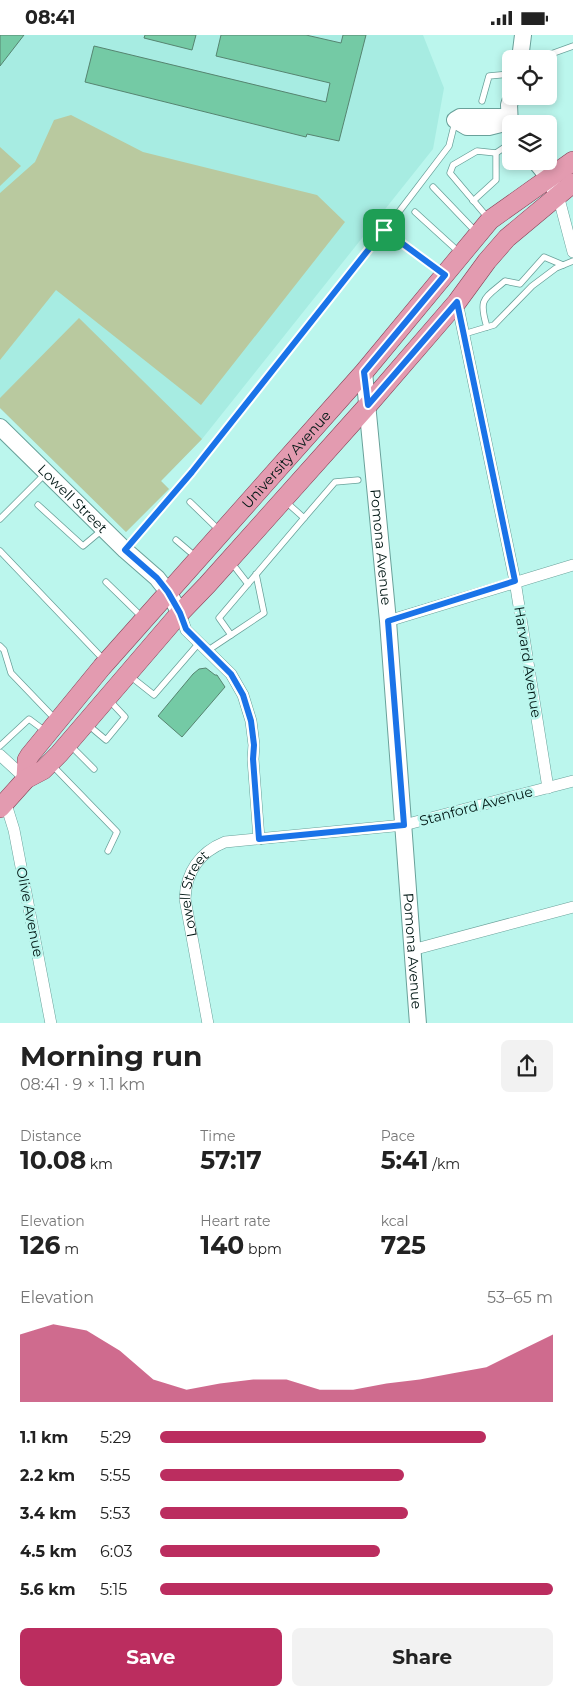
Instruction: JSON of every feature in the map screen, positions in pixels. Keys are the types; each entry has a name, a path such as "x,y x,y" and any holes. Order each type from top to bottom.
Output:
{"main road":[{"name":"University Avenue","path":"26,779 27,760 52,727 144,619 364,372 484,227 573,161"},
{"name":"University Avenue","path":"3,804 26,779 43,771 50,764 180,613 368,405 457,302 487,261 507,238 573,183"}],"street":[{"path":"521,50 523,35"},
{"path":"455,120 460,117 502,122"},
{"path":"542,170 558,195 573,252"},
{"name":"Harvard Avenue","path":"457,302 515,581 548,787"},
{"name":"Pomona Avenue","path":"364,372 388,621 418,1023"},
{"name":"Lowell Street","path":"0,427 125,550 157,578 168,592 180,613 186,629 231,674 243,695 251,721 254,745 253,759 259,839 225,842 212,849 194,865 187,881 184,899 208,1023"},
{"path":"388,621 573,565"},
{"path":"0,755 26,779"},
{"name":"Stanford Avenue","path":"259,839 404,825 573,781"},
{"name":"Olive Avenue","path":"3,804 14,830 51,1023"},
{"path":"412,950 573,907"}],"lane":[{"path":"557,52 573,46"},
{"path":"482,101 489,76 502,75"},
{"path":"125,550 192,472 384,230 449,145 455,120"},
{"path":"484,227 473,201 450,173 453,165 477,151 496,153 502,149"},
{"path":"473,201 496,180 496,153"},
{"path":"433,187 484,227"},
{"path":"415,212 462,254"},
{"path":"384,230 445,275"},
{"path":"487,327 482,310 484,299 505,281 520,284 544,257 562,265"},
{"path":"464,334 494,325 532,285 556,268 573,261"},
{"path":"0,519 46,473"},
{"path":"231,635 219,618 335,482 358,480"},
{"path":"283,500 304,519"},
{"path":"190,502 222,532"},
{"path":"38,505 83,546 104,529"},
{"path":"176,540 198,559"},
{"path":"0,551 106,663"},
{"path":"229,560 248,584"},
{"path":"128,674 154,695 203,647 231,635 264,613 256,574"},
{"path":"106,582 144,619"},
{"path":"0,646 4,650 11,673 52,727"},
{"path":"86,723 106,740 125,717 107,699"},
{"path":"0,746 29,719 52,727"},
{"path":"68,743 94,769"},
{"path":"50,764 117,832 108,851"}],"shaded area":[{"path":"0,35 423,35 444,88 433,149 202,439 161,481 169,489 126,532 0,408"}],"green space":[{"path":"71,115 143,152 317,195 345,222 201,405 56,290 0,360 0,193 35,162 54,120"},
{"path":"0,147 21,166 0,186"},
{"path":"79,318 202,439 161,481 169,489 126,532 0,408 0,398"}],"building":[{"path":"0,35 24,35 0,66"},
{"path":"145,35 196,35 192,50 144,38"},
{"path":"221,35 306,35 341,43 343,35 366,35 339,141 307,134 306,137 85,82 94,46 326,102 330,83 216,56"},
{"path":"206,668 217,675 225,687 182,737 158,716 193,674 199,669"}],"route":[{"path":"384,230 445,275 364,372 368,405 457,302 515,581 388,621 404,825 259,839 253,759 254,745 251,721 243,695 231,674 186,629 180,613 168,592 157,578 125,550 192,472 384,230"}]}
